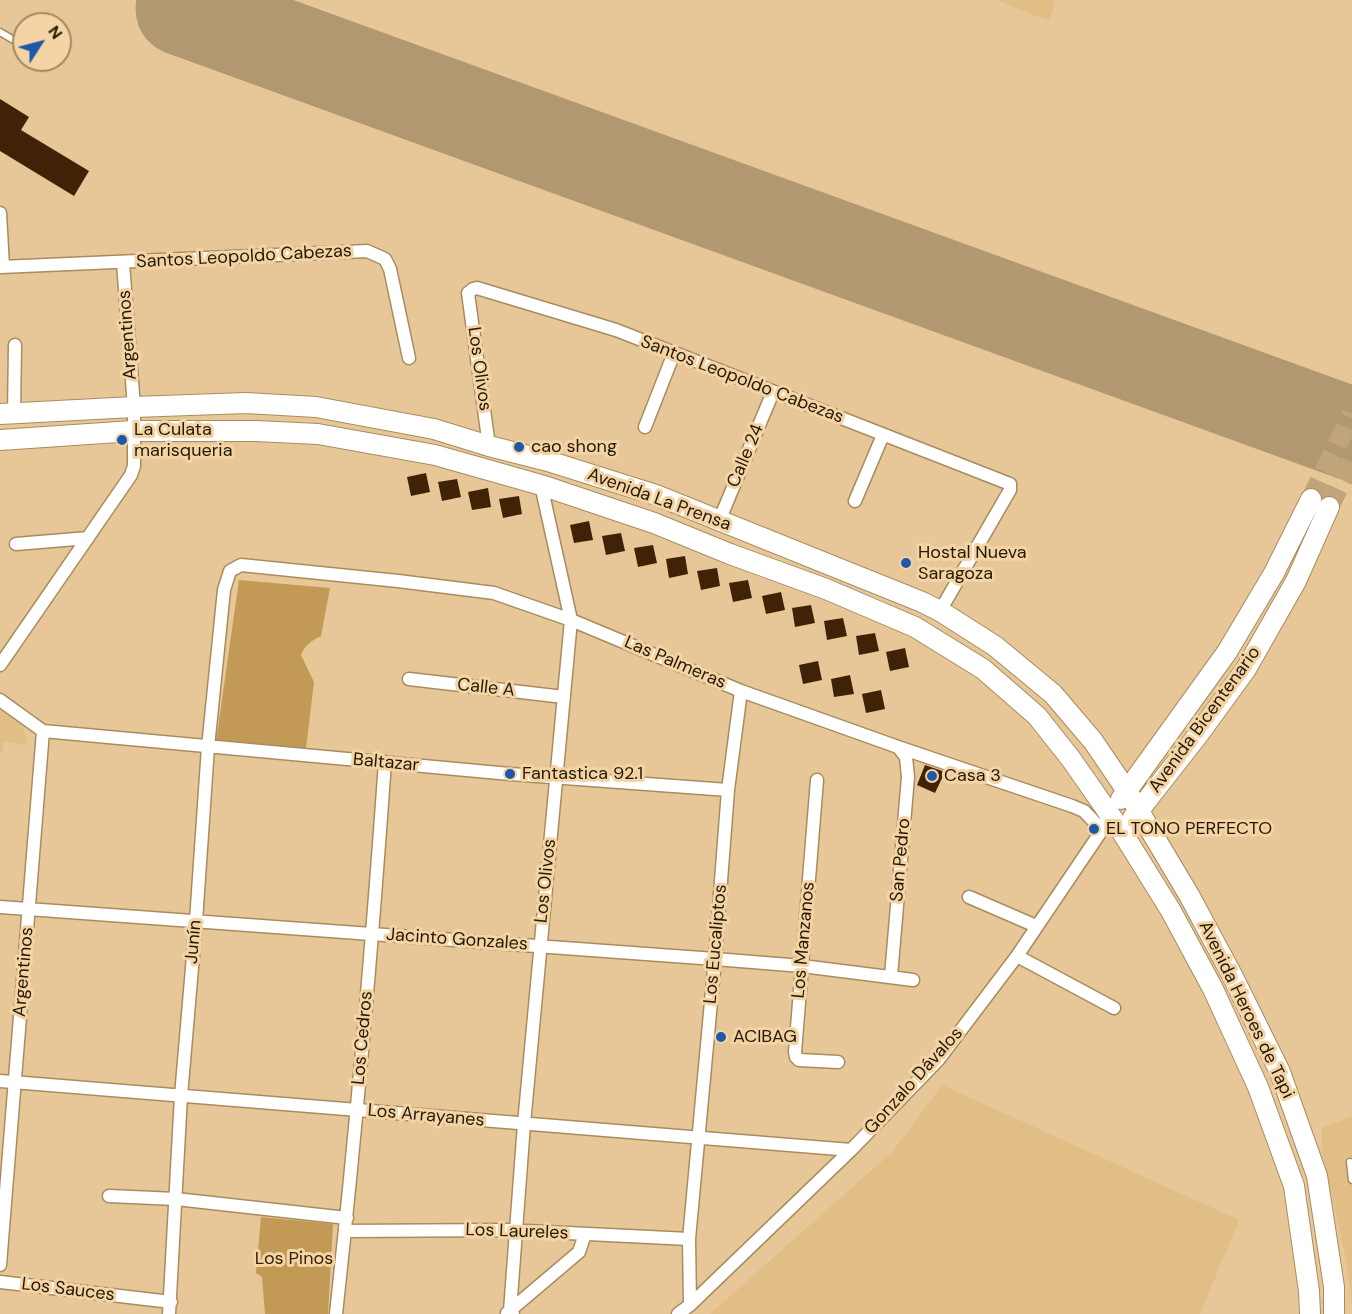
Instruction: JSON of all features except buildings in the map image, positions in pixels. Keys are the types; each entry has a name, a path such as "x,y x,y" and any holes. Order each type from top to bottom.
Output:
{"main road":[{"name":"Avenida La Prensa","path":"7,414 246,403 316,407 434,429 548,461 656,495 830,564 940,611 995,646 1053,694 1093,741 1127,791"},
{"name":"Avenida La Prensa","path":"0,440 133,431 256,430 318,434 435,455 541,485 654,523 826,589 915,627 983,669 1037,716 1071,759 1106,822"},
{"name":"Avenida Bicentenario","path":"1106,822 1227,652 1274,573 1311,499"},
{"name":"Avenida Bicentenario","path":"1122,832 1246,669 1296,581 1329,507"},
{"name":"Avenida Heroes de Tapi","path":"1127,791 1206,925 1280,1072 1317,1176 1334,1287 1334,1314"},
{"name":"Avenida Heroes de Tapi","path":"1106,822 1122,832 1171,911 1214,989 1258,1087 1294,1186 1310,1291 1310,1314"}],"street":[{"path":"0,213 2,267"},
{"name":"Santos Leopoldo Cabezas","path":"2,267 368,251 385,259 390,269 409,358"},
{"name":"Argentinos","path":"123,263 134,407 133,431"},
{"name":"Santos Leopoldo Cabezas","path":"468,293 477,288 616,330 1010,484 1011,487 940,611"},
{"name":"Los Olivos","path":"468,293 489,446"},
{"path":"7,414 15,345"},
{"path":"645,427 674,353"},
{"name":"Calle 24","path":"719,521 773,392"},
{"path":"0,665 132,475 133,431"},
{"path":"855,501 883,435"},
{"name":"Los Olivos","path":"509,1313 524,1124 571,620 541,485"},
{"path":"16,544 88,538"},
{"name":"Las Palmeras","path":"230,571 241,565 494,593 571,620 741,691 1072,806 1106,822"},
{"name":"Junín","path":"170,1308 181,1096 208,747 224,590 230,571"},
{"name":"Calle A","path":"409,679 564,697"},
{"name":"Los Eucaliptos","path":"690,1305 689,1239 729,790 741,691"},
{"path":"0,700 43,731"},
{"name":"Argentinos","path":"0,1265 43,731"},
{"name":"Baltazar","path":"43,731 208,747 729,790"},
{"name":"San Pedro","path":"891,976 908,777 906,757 898,747"},
{"name":"Los Cedros","path":"336,1314 373,934 385,762"},
{"name":"Los Manzanos","path":"817,780 795,1052 799,1060 838,1062"},
{"name":"Gonzalo Dávalos","path":"678,1314 851,1150 939,1059 1017,956 1106,822"},
{"path":"969,897 1036,926"},
{"name":"Jacinto Gonzales","path":"0,907 715,959 802,966 913,980"},
{"path":"1017,956 1114,1008"},
{"name":"Los Arrayanes","path":"0,1081 851,1150"},
{"name":"Los Laureles","path":"109,1196 176,1199 346,1225 689,1239"},
{"path":"509,1313 579,1252 585,1234"},
{"name":"Los Sauces","path":"0,1282 170,1308"}],"lane":[{"path":"1350,1162 1352,1180"}],"shaded area":[{"path":"996,0 1055,0 1049,21"},
{"path":"0,709 20,723 27,745 3,741 3,752 0,752"},
{"path":"942,1085 1239,1220 1200,1314 710,1314 893,1151"},
{"path":"1352,1116 1352,1306 1347,1264 1322,1151 1322,1128"}],"green space":[{"path":"239,580 330,588 321,636 309,644 301,655 314,682 306,748 216,742"},
{"name":"Los Pinos","path":"261,1217 333,1224 328,1314 265,1314 262,1277 256,1273"}],"runway":[{"path":"186,0 182,9 1352,434"}],"tunnel":[{"path":"1311,499 1352,414"},
{"path":"1329,507 1352,461"}],"place":[{"name":"La Culata marisqueria","path":"122,440"},
{"name":"cao shong","path":"519,447"},
{"name":"Hostal Nueva Saragoza","path":"906,563"},
{"name":"Fantastica 92.1","path":"510,774"},
{"name":"Casa 3","path":"932,776"},
{"name":"EL TONO PERFECTO","path":"1094,829"},
{"name":"ACIBAG","path":"721,1037"}]}
